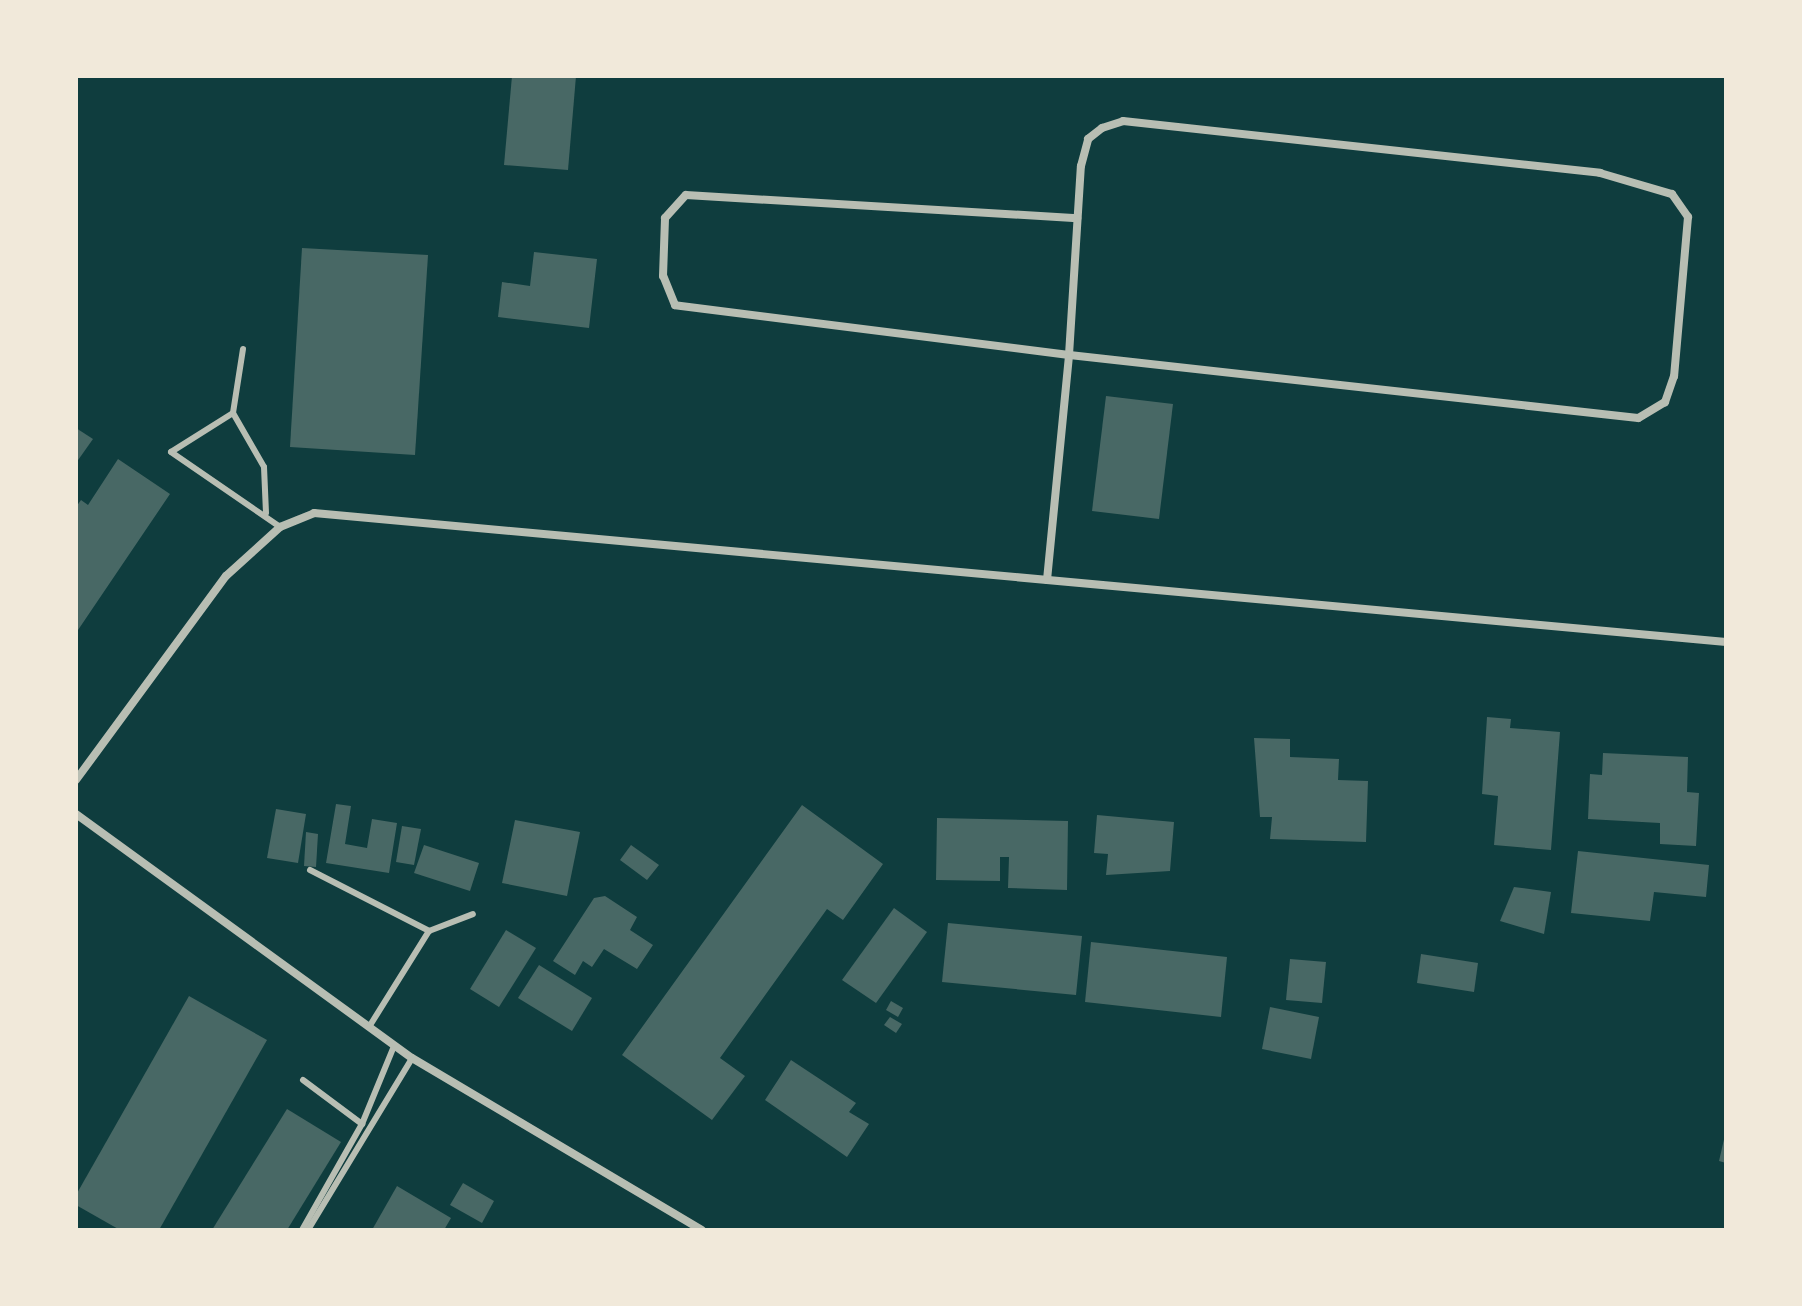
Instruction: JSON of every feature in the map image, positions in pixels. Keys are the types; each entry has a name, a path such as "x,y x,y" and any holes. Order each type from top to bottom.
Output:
{"street":[{"path":"1047,580 1069,355 1077,218 1088,139 1123,121 1600,173 1672,194 1688,217 1674,376 1665,402 1638,418 1069,355 675,305 663,276 661,238 665,218 686,195 1077,218"},
{"path":"76,780 226,576 280,527 314,513 1726,642"},
{"path":"76,814 412,1058 702,1230"}],"lane":[{"path":"243,349 233,413 264,467 266,513"},
{"path":"233,413 171,452 266,513 280,527"},
{"path":"310,870 429,931"},
{"path":"369,1027 429,931 473,914"},
{"path":"302,1230 362,1124 394,1046"},
{"path":"308,1230 412,1058"},
{"path":"303,1080 362,1124"}],"building":[{"path":"512,76 576,76 568,170 504,165"},
{"path":"302,248 428,255 415,455 290,447"},
{"path":"534,252 597,259 589,328 498,317 502,282 530,286"},
{"path":"1106,396 1173,404 1159,519 1092,511"},
{"path":"76,428 93,439 76,463"},
{"path":"118,459 170,494 76,633 76,507 81,500 88,505"},
{"path":"1487,717 1511,719 1510,728 1560,732 1551,850 1494,845 1498,796 1482,794"},
{"path":"1254,738 1290,739 1290,757 1339,759 1338,780 1368,781 1366,842 1270,839 1272,817 1260,817"},
{"path":"1603,753 1688,757 1687,792 1699,793 1696,846 1660,844 1660,823 1588,819 1590,774 1602,775"},
{"path":"336,804 351,806 345,844 367,848 372,819 397,823 389,873 326,863"},
{"path":"802,805 883,864 843,920 827,909 720,1058 745,1076 712,1120 622,1055"},
{"path":"276,809 306,814 298,863 267,858"},
{"path":"1097,815 1174,822 1170,871 1106,875 1108,854 1094,853"},
{"path":"937,818 1068,821 1067,890 1008,888 1009,857 1000,857 1000,881 936,880"},
{"path":"515,820 580,832 567,896 502,883"},
{"path":"402,826 421,829 414,865 396,862"},
{"path":"306,832 318,834 316,867 304,866"},
{"path":"424,845 479,863 470,891 414,873"},
{"path":"631,845 659,865 647,880 620,860"},
{"path":"1578,851 1709,865 1706,897 1654,892 1650,921 1571,913"},
{"path":"1514,887 1551,892 1544,934 1500,921"},
{"path":"605,896 637,917 630,930 653,945 637,969 604,949 592,967 583,961 575,975 553,961 594,898"},
{"path":"894,908 927,932 876,1003 842,980"},
{"path":"948,923 1082,936 1076,995 942,982"},
{"path":"506,930 536,948 499,1007 470,989"},
{"path":"1091,942 1227,957 1221,1017 1085,1002"},
{"path":"1421,954 1478,963 1474,992 1417,983"},
{"path":"1290,959 1326,962 1322,1003 1286,1000"},
{"path":"539,965 592,998 572,1031 518,998"},
{"path":"189,996 267,1040 159,1230 120,1230 76,1205 76,1195"},
{"path":"891,1001 903,1008 898,1017 886,1010"},
{"path":"1270,1007 1319,1017 1311,1059 1262,1049"},
{"path":"890,1017 902,1024 896,1033 884,1025"},
{"path":"791,1060 856,1103 849,1112 869,1124 847,1157 765,1100"},
{"path":"287,1109 341,1142 287,1230 212,1230"},
{"path":"1726,1135 1726,1163 1719,1161"},
{"path":"463,1183 494,1201 482,1223 450,1205"},
{"path":"397,1186 451,1218 444,1230 372,1230"}]}
